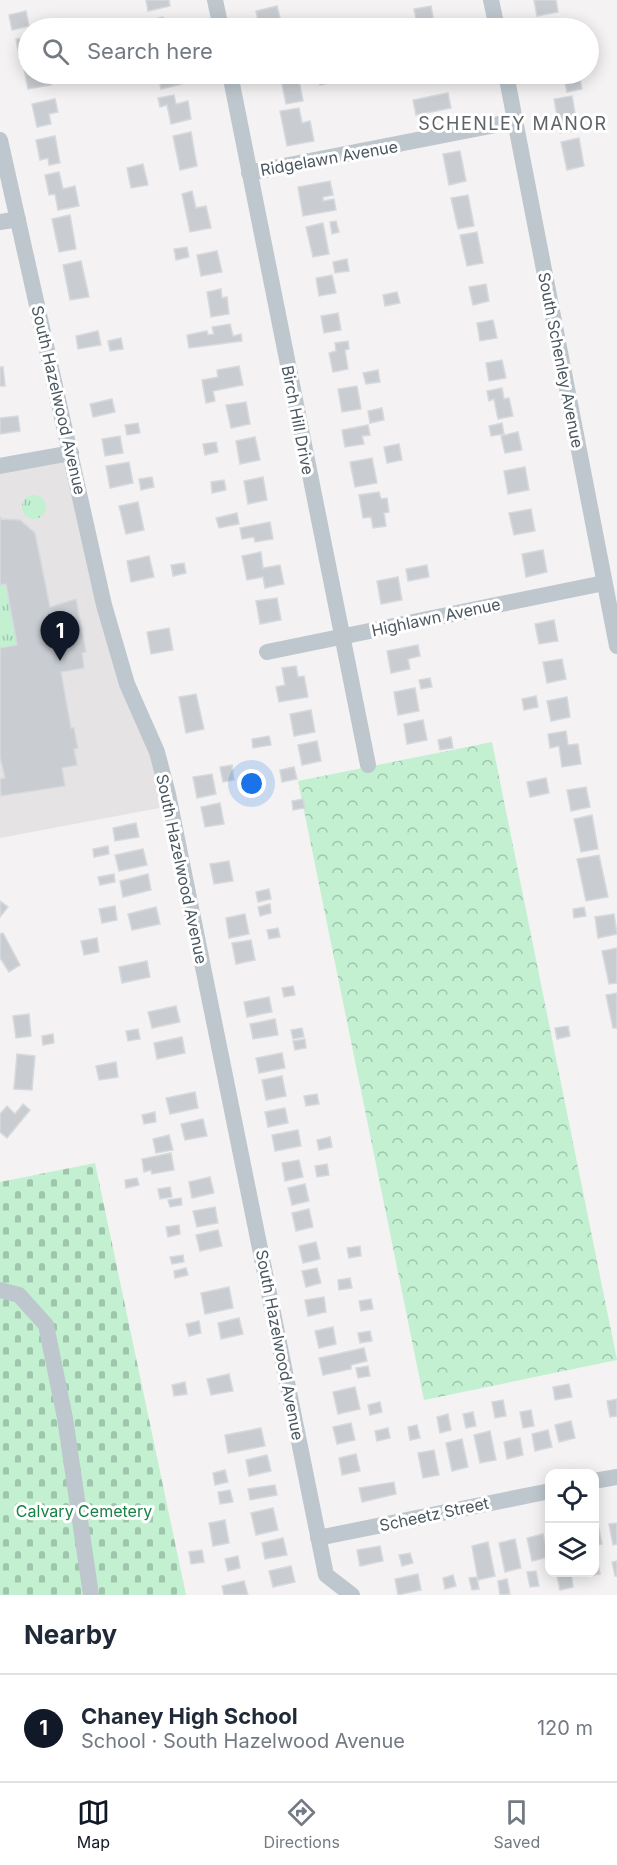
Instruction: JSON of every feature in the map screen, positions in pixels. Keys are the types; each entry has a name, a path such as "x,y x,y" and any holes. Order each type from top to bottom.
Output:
{"street":[{"path":"215,0 219,18"},
{"path":"491,0 495,18"},
{"name":"Birch Hill Drive","path":"232,84 368,765"},
{"name":"South Schenley Avenue","path":"508,84 617,646"},
{"name":"Ridgelawn Avenue","path":"249,173 515,121"},
{"name":"South Hazelwood Avenue","path":"0,140 114,642 127,684 157,752 168,794 326,1575 352,1595"},
{"path":"0,222 18,219"},
{"path":"0,466 71,453"},
{"name":"Highlawn Avenue","path":"267,652 604,584"},
{"path":"0,1290 20,1295 46,1325 65,1418 91,1595"},
{"path":"599,1480 617,1477"},
{"name":"Scheetz Street","path":"318,1538 545,1492"}],"shaded area":[{"path":"71,453 104,605 170,806 0,838 0,466"}],"green space":[{"path":"34,495 43,498 46,507 43,516 34,519 25,516 22,507 25,498"},
{"path":"6,584 17,645 0,648 0,585"},
{"path":"492,742 617,1360 424,1400 298,781"},
{"name":"Calvary Cemetery","path":"95,1163 186,1595 0,1595 0,1182"}],"building":[{"path":"146,0 169,0 170,6 148,11"},
{"path":"534,0 556,0 558,12 537,16"},
{"path":"277,6 280,18 258,18 256,11"},
{"path":"431,6 433,18 416,18 414,9"},
{"path":"26,11 27,18 18,18 18,29 12,30 9,15"},
{"path":"27,84 51,84 51,85 28,89"},
{"path":"160,84 182,84 161,89"},
{"path":"282,84 300,84 303,101 286,104"},
{"path":"565,84 581,84 582,89 567,92"},
{"path":"448,93 451,108 416,115 413,100"},
{"path":"174,95 176,104 188,101 191,119 171,124 167,105 160,107 158,98"},
{"path":"572,96 578,130 560,133 554,99"},
{"path":"55,99 58,112 49,114 51,124 37,127 32,104"},
{"path":"299,108 302,123 310,121 314,141 287,146 280,111"},
{"path":"191,132 197,166 180,170 173,136"},
{"path":"55,136 60,163 49,165 48,158 40,160 36,140"},
{"path":"579,138 584,166 567,170 561,142"},
{"path":"460,151 466,181 449,185 443,154"},
{"path":"143,164 148,185 131,188 127,168"},
{"path":"59,172 63,189 75,186 79,206 58,210 55,194 49,195 45,175"},
{"path":"330,181 333,195 323,197 323,201 334,199 336,210 303,216 298,187"},
{"path":"192,191 196,208 206,206 211,228 190,232 182,194"},
{"path":"468,195 474,226 458,229 451,198"},
{"path":"70,215 76,249 59,252 52,219"},
{"path":"336,221 339,232 332,234 330,222"},
{"path":"323,223 329,254 313,257 306,227"},
{"path":"477,232 483,263 467,266 460,235"},
{"path":"187,247 189,257 176,260 174,249"},
{"path":"217,251 222,272 201,276 197,255"},
{"path":"347,259 349,271 335,273 333,262"},
{"path":"81,261 89,297 70,300 63,265"},
{"path":"332,275 336,293 319,296 316,278"},
{"path":"486,284 489,301 473,305 469,287"},
{"path":"221,289 222,298 227,297 229,314 211,317 207,292"},
{"path":"397,292 400,303 385,306 383,295"},
{"path":"338,313 341,330 324,333 321,316"},
{"path":"493,320 497,338 480,341 477,323"},
{"path":"230,324 233,336 241,334 242,341 189,348 187,335 207,331 208,335 214,334 212,327"},
{"path":"98,331 101,345 78,349 76,336"},
{"path":"121,338 123,349 110,351 108,341"},
{"path":"348,341 349,349 345,350 348,369 333,372 329,353 336,351 335,343"},
{"path":"502,360 506,378 489,381 486,363"},
{"path":"239,366 243,385 213,391 215,401 206,403 202,380 218,377 217,370"},
{"path":"0,367 3,367 5,386 0,386"},
{"path":"378,370 380,382 366,384 363,373"},
{"path":"357,386 361,409 342,412 338,389"},
{"path":"502,388 504,399 509,398 513,416 498,419 494,399 489,401 487,391"},
{"path":"112,399 115,412 93,417 90,404"},
{"path":"246,402 250,424 231,428 226,405"},
{"path":"382,408 384,420 370,423 368,411"},
{"path":"18,416 20,431 0,434 0,418"},
{"path":"138,423 140,433 127,435 125,425"},
{"path":"502,423 504,434 491,436 489,426"},
{"path":"368,425 370,435 362,436 364,444 345,447 342,430"},
{"path":"518,432 522,450 505,453 501,436"},
{"path":"120,436 123,453 105,456 102,439"},
{"path":"255,437 260,460 240,464 236,441"},
{"path":"216,442 218,452 205,455 203,444"},
{"path":"399,444 402,460 387,463 384,447"},
{"path":"372,458 377,483 355,487 350,462"},
{"path":"129,462 133,483 110,488 106,466"},
{"path":"525,467 529,490 508,494 504,471"},
{"path":"152,477 154,487 141,490 139,479"},
{"path":"263,477 267,500 248,504 244,481"},
{"path":"224,480 226,490 212,493 211,482"},
{"path":"379,492 381,499 387,498 389,512 384,513 386,526 373,528 371,517 363,518 359,495"},
{"path":"138,502 144,530 126,534 119,506"},
{"path":"531,509 535,531 514,535 509,513"},
{"path":"237,513 239,524 219,528 216,518"},
{"path":"0,516 1,519 20,520 35,533 50,607 76,599 86,652 82,653 84,668 61,672 71,728 74,728 78,748 74,749 77,765 62,768 65,786 1,796 0,779 5,778 0,757 0,648 17,645 6,584 0,585"},
{"path":"270,522 273,539 255,542 254,537 242,539 240,528"},
{"path":"543,550 547,572 526,577 522,554"},
{"path":"261,552 263,568 280,565 284,584 265,588 263,577 247,580 242,556"},
{"path":"149,556 154,577 131,582 127,561"},
{"path":"184,563 186,573 173,576 171,565"},
{"path":"427,565 429,577 408,581 406,569"},
{"path":"398,577 402,600 381,604 377,581"},
{"path":"277,598 281,620 260,624 256,601"},
{"path":"554,620 558,641 539,644 535,624"},
{"path":"169,628 173,650 151,654 147,632"},
{"path":"418,645 420,656 408,659 410,669 391,673 387,651"},
{"path":"562,659 566,679 547,683 543,662"},
{"path":"296,666 298,677 304,676 308,697 279,702 276,687 285,685 282,668"},
{"path":"430,678 432,687 421,689 419,680"},
{"path":"415,688 419,711 398,715 394,692"},
{"path":"196,694 204,729 186,733 179,697"},
{"path":"536,696 538,707 524,710 522,699"},
{"path":"567,697 570,717 551,721 547,701"},
{"path":"311,710 315,732 294,736 290,714"},
{"path":"423,720 427,740 407,744 404,724"},
{"path":"566,731 568,745 578,744 581,764 562,767 559,746 550,748 548,734"},
{"path":"269,736 271,745 253,748 252,739"},
{"path":"451,737 453,748 440,750 438,740"},
{"path":"317,741 321,761 302,765 298,745"},
{"path":"232,765 234,780 223,782 220,767"},
{"path":"294,767 297,779 282,782 280,770"},
{"path":"212,774 216,794 197,798 193,777"},
{"path":"546,778 549,793 530,797 527,782"},
{"path":"586,787 590,807 571,811 567,790"},
{"path":"303,799 305,808 293,810 292,801"},
{"path":"220,803 224,824 205,827 201,807"},
{"path":"592,815 598,849 581,852 574,819"},
{"path":"136,823 139,837 115,841 113,828"},
{"path":"108,846 109,854 94,857 93,849"},
{"path":"143,849 147,865 119,871 115,855"},
{"path":"599,855 608,897 586,901 577,859"},
{"path":"229,861 233,881 214,884 210,864"},
{"path":"114,874 115,882 100,885 98,877"},
{"path":"148,874 151,890 123,897 120,881"},
{"path":"269,889 271,899 258,902 256,892"},
{"path":"0,901 8,907 0,917"},
{"path":"270,904 271,913 260,916 258,907"},
{"path":"115,906 117,920 102,923 99,909"},
{"path":"156,907 160,924 132,930 128,914"},
{"path":"584,907 586,916 574,918 573,909"},
{"path":"245,914 249,934 229,938 226,918"},
{"path":"614,914 617,934 598,938 595,917"},
{"path":"278,928 280,937 269,939 267,930"},
{"path":"3,933 20,965 9,972 0,958 0,934"},
{"path":"97,938 99,952 84,955 81,941"},
{"path":"251,940 255,960 236,964 232,943"},
{"path":"617,948 617,983 609,984 602,951"},
{"path":"147,961 150,977 122,983 119,967"},
{"path":"293,986 295,995 284,997 282,988"},
{"path":"617,993 617,1028 613,1028 606,995"},
{"path":"269,997 272,1012 247,1017 244,1002"},
{"path":"176,1006 180,1022 152,1028 148,1012"},
{"path":"29,1014 31,1036 16,1038 13,1016"},
{"path":"275,1019 278,1035 253,1039 250,1024"},
{"path":"568,1026 570,1036 557,1039 555,1028"},
{"path":"302,1028 304,1037 293,1039 291,1030"},
{"path":"138,1029 140,1039 128,1041 126,1031"},
{"path":"53,1034 54,1043 43,1045 42,1036"},
{"path":"182,1037 185,1053 157,1059 154,1043"},
{"path":"305,1039 306,1048 295,1050 293,1041"},
{"path":"282,1053 285,1068 259,1073 256,1058"},
{"path":"17,1054 35,1056 32,1090 14,1089"},
{"path":"116,1062 118,1077 99,1080 96,1066"},
{"path":"282,1076 286,1096 266,1100 262,1080"},
{"path":"195,1092 198,1108 170,1114 166,1098"},
{"path":"317,1094 319,1104 306,1106 304,1096"},
{"path":"23,1104 30,1110 7,1138 0,1132 0,1114 7,1106 15,1114"},
{"path":"285,1108 288,1123 268,1127 265,1112"},
{"path":"155,1112 156,1122 144,1124 142,1115"},
{"path":"203,1119 207,1136 185,1140 181,1124"},
{"path":"298,1130 301,1146 275,1151 272,1135"},
{"path":"169,1135 173,1150 156,1153 153,1139"},
{"path":"330,1137 332,1147 319,1150 317,1140"},
{"path":"171,1153 174,1170 152,1174 151,1170 144,1172 142,1159"},
{"path":"299,1160 303,1177 285,1181 282,1163"},
{"path":"327,1164 329,1175 317,1177 315,1166"},
{"path":"210,1177 214,1193 192,1198 189,1182"},
{"path":"137,1178 139,1185 126,1188 125,1180"},
{"path":"305,1184 309,1201 292,1205 288,1188"},
{"path":"170,1187 172,1197 160,1199 158,1189"},
{"path":"181,1198 182,1205 170,1207 168,1200"},
{"path":"215,1207 218,1223 197,1227 193,1211"},
{"path":"309,1209 313,1227 296,1231 292,1213"},
{"path":"179,1225 180,1234 168,1237 166,1227"},
{"path":"218,1230 222,1246 200,1251 196,1235"},
{"path":"316,1242 320,1259 303,1263 299,1246"},
{"path":"360,1246 361,1256 349,1258 347,1248"},
{"path":"183,1255 184,1262 172,1264 170,1257"},
{"path":"186,1268 188,1275 175,1278 174,1271"},
{"path":"317,1268 321,1283 306,1287 302,1271"},
{"path":"350,1278 352,1288 339,1290 338,1280"},
{"path":"229,1287 233,1308 205,1314 201,1293"},
{"path":"324,1297 326,1312 308,1316 305,1300"},
{"path":"371,1299 373,1309 361,1311 359,1301"},
{"path":"239,1318 243,1334 221,1339 218,1323"},
{"path":"199,1321 201,1333 189,1336 186,1324"},
{"path":"333,1327 336,1344 319,1348 315,1331"},
{"path":"370,1331 372,1341 360,1343 358,1333"},
{"path":"364,1348 367,1361 351,1365 351,1369 323,1375 319,1358"},
{"path":"368,1366 370,1376 358,1378 356,1368"},
{"path":"229,1374 233,1391 211,1395 207,1379"},
{"path":"185,1382 187,1394 174,1396 172,1385"},
{"path":"569,1384 572,1397 555,1400 553,1387"},
{"path":"355,1387 360,1409 338,1414 333,1392"},
{"path":"617,1399 617,1416 610,1417 607,1401"},
{"path":"503,1400 506,1416 495,1418 492,1402"},
{"path":"380,1402 382,1412 370,1415 368,1405"},
{"path":"531,1410 534,1426 523,1428 520,1412"},
{"path":"473,1412 476,1426 466,1428 463,1414"},
{"path":"448,1414 451,1430 440,1433 437,1417"},
{"path":"571,1421 575,1438 559,1442 555,1425"},
{"path":"351,1423 355,1440 337,1444 333,1427"},
{"path":"417,1425 420,1438 410,1440 408,1427"},
{"path":"261,1428 265,1446 228,1453 225,1435"},
{"path":"388,1428 390,1438 377,1441 375,1431"},
{"path":"548,1430 552,1447 535,1451 532,1434"},
{"path":"490,1431 496,1460 480,1463 474,1435"},
{"path":"520,1438 523,1455 507,1459 504,1442"},
{"path":"462,1439 468,1467 452,1471 446,1443"},
{"path":"434,1450 439,1475 423,1478 418,1453"},
{"path":"356,1454 360,1471 342,1475 339,1458"},
{"path":"267,1455 271,1471 249,1476 246,1460"},
{"path":"225,1470 228,1482 215,1485 213,1473"},
{"path":"394,1482 396,1494 362,1502 359,1488"},
{"path":"275,1485 277,1495 250,1500 248,1489"},
{"path":"230,1490 233,1502 220,1504 218,1492"},
{"path":"273,1508 278,1530 256,1535 251,1513"},
{"path":"225,1520 229,1543 213,1546 209,1523"},
{"path":"617,1523 617,1544 613,1545 609,1524"},
{"path":"599,1529 602,1544 599,1545"},
{"path":"543,1534 545,1558 532,1561 527,1538"},
{"path":"283,1538 287,1555 265,1559 262,1543"},
{"path":"515,1539 521,1568 505,1572 499,1543"},
{"path":"488,1542 495,1576 478,1580 472,1546"},
{"path":"380,1546 383,1561 360,1566 357,1550"},
{"path":"202,1550 204,1562 191,1564 189,1552"},
{"path":"410,1553 413,1563 402,1566 399,1555"},
{"path":"238,1556 240,1568 228,1571 225,1559"},
{"path":"617,1561 617,1576 615,1576 612,1562"},
{"path":"291,1566 295,1582 273,1587 269,1571"},
{"path":"536,1571 539,1586 530,1587 527,1572"},
{"path":"418,1574 421,1590 398,1595 395,1579"},
{"path":"453,1575 456,1586 445,1589 443,1578"},
{"path":"477,1577 479,1589 472,1590 469,1578"},
{"path":"557,1577 572,1577 573,1587 560,1590"},
{"path":"507,1579 510,1594 500,1595 498,1581"},
{"path":"244,1581 248,1595 224,1595 222,1586"}],"place":[{"name":"Chaney High School","path":"60,661"}],"district":[{"name":"SCHENLEY MANOR","path":"513,123"}]}
